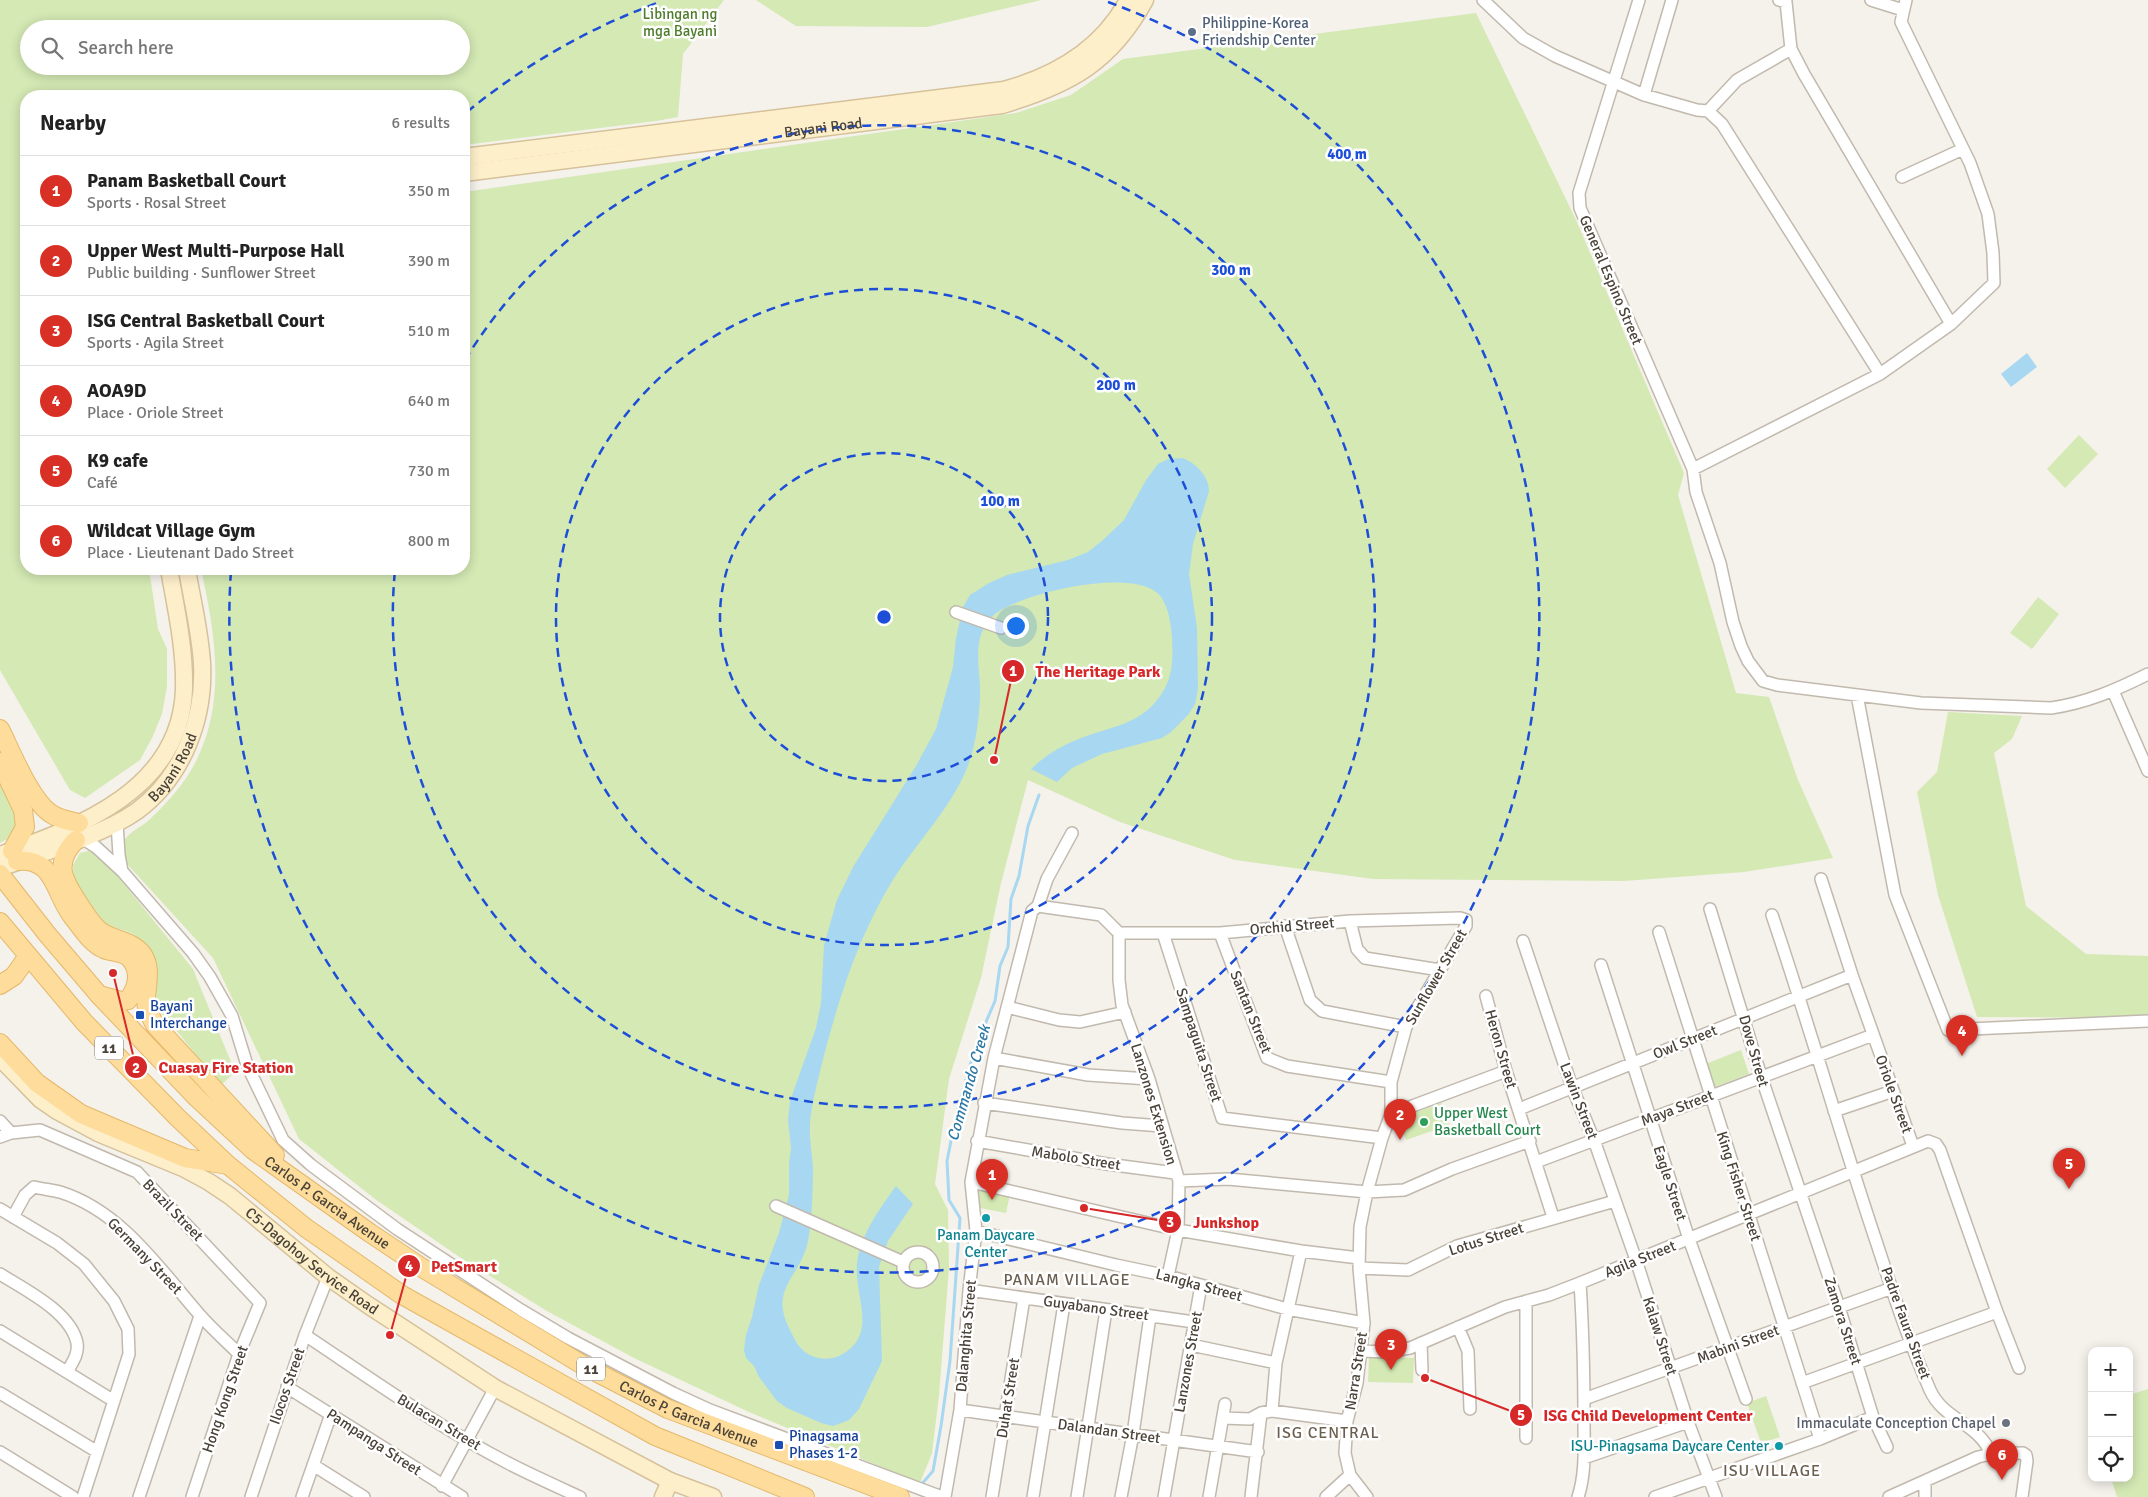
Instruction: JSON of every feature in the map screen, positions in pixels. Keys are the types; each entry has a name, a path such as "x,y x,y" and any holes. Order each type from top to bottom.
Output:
{"main road":[{"name":"Bayani Road","path":"470,172 975,102 1054,72 1085,53 1106,32 1128,0"},
{"name":"Bayani Road","path":"470,156 975,102 1002,105 1058,86 1093,65 1118,42 1134,20 1145,0"},
{"name":"Bayani Road","path":"79,833 104,811 128,795 148,778 162,760 173,737 180,715 184,691 182,642 170,575"},
{"name":"Bayani Road","path":"0,868 10,856 79,833 117,823 145,803 160,789 178,767 190,741 201,691 202,664 188,575"},
{"path":"0,728 31,790 43,807 79,833 67,849 63,860 62,874 65,882 93,925 104,933 129,943 143,955 148,974 147,1007 155,1025 308,1189"},
{"path":"0,762 23,810 25,827 10,856 42,865 70,914 94,942 104,949 123,954 131,960 138,976 134,992 128,1000 120,1001 99,995"},
{"name":"Carlos P. Garcia Avenue","path":"5,881 99,995 197,1098 253,1150 424,1269 594,1371 668,1409 900,1497"},
{"name":"Carlos P. Garcia Avenue","path":"0,922 84,1022 178,1118 228,1165 306,1228 402,1295 655,1436 805,1497"},
{"path":"0,985 14,976 28,956"},
{"path":"0,1043 37,1083 81,1114 184,1158 228,1165"},
{"name":"C5-Dagohoy Service Road","path":"0,1058 41,1100 57,1112 98,1133 183,1168 230,1196 328,1277 493,1391 670,1481 713,1497"},
{"path":"206,1144 225,1123"},
{"path":"663,1497 670,1481"}],"street":[{"path":"1484,0 1523,38 1555,56 1612,83 1644,95 1697,110 1708,111 1722,124 1880,374"},
{"path":"1644,95 1672,0"},
{"path":"1779,0 1786,2 1791,49 1951,324"},
{"path":"1692,469 1880,374 1951,324 1994,282 1994,253 1988,214 1963,148 1901,22 1905,5 1872,0"},
{"name":"General Espino Street","path":"1635,1 1579,193 1580,208 1692,469 1696,492 1720,563 1733,622 1741,646 1753,668 1763,681 1777,685 1921,703 2051,708 2069,705 2113,691 2148,674"},
{"path":"1708,111 1737,80 1791,49"},
{"path":"1902,177 1963,148"},
{"path":"956,612 1002,628"},
{"path":"2113,691 2148,770"},
{"path":"1857,695 1895,895 1948,1030 2148,1021"},
{"path":"117,823 118,855 122,872"},
{"path":"79,833 122,872 193,953 210,977 232,1016 247,1064 283,1140 343,1191 397,1229 521,1310 568,1338 673,1393 710,1410 944,1497"},
{"name":"Dalanghita Street","path":"944,1497 960,1410 969,1290 976,1231 971,1182 984,1103 1007,1007 1035,909 1047,880 1072,834"},
{"name":"Oriole Street","path":"1821,878 1852,975 1913,1146 1928,1141 1936,1144 1940,1150 1997,1312 2019,1368"},
{"path":"1035,909 1101,916 1119,933"},
{"name":"Dove Street","path":"1710,909 1761,1076 1800,1194"},
{"path":"1772,915 1799,996 1852,1171"},
{"name":"Orchid Street","path":"1119,933 1220,933 1284,926 1417,918 1460,918 1466,920"},
{"name":"Sunflower Street","path":"1359,1263 1360,1227 1367,1192 1382,1138 1391,1114 1391,1082 1406,1027 1466,926 1466,920"},
{"path":"1350,921 1357,950 1365,958 1440,970"},
{"path":"1284,926 1310,1000 1322,1011 1406,1027"},
{"name":"King Fisher Street","path":"1659,932 1820,1440"},
{"name":"Lanzones Extension","path":"1119,933 1119,980 1125,1012 1149,1079 1177,1177 1178,1230 1168,1276"},
{"name":"Sampaguita Street","path":"1163,933 1222,1118 1382,1138"},
{"name":"Santan Street","path":"1220,933 1267,1058 1287,1066 1391,1082"},
{"name":"Lawin Street","path":"1523,941 1572,1087 1594,1140 1636,1260"},
{"name":"Eagle Street","path":"1601,965 1688,1239 1746,1400"},
{"name":"Owl Street","path":"1519,1109 1852,975"},
{"name":"Heron Street","path":"1486,996 1506,1071 1553,1217"},
{"path":"1007,1007 1059,1020 1080,1022 1125,1012"},
{"name":"Maya Street","path":"1536,1162 1873,1035"},
{"path":"994,1058 1088,1075 1149,1079"},
{"path":"1391,1114 1506,1071"},
{"path":"1834,1111 1893,1091"},
{"path":"984,1103 1122,1123 1162,1126"},
{"name":"Brazil Street","path":"0,1121 5,1135 40,1130 137,1172 260,1302"},
{"name":"Mabolo Street","path":"977,1141 1177,1177 1228,1179 1367,1192 1404,1190 1452,1169 1530,1141"},
{"name":"Agila Street","path":"1361,1351 1387,1352 1410,1348 1505,1307 1549,1295 1580,1283 1913,1146"},
{"name":"Padre Faura Street","path":"1852,1171 1912,1344 1931,1392 1950,1416 1973,1428 1981,1436 1991,1454"},
{"name":"Lotus Street","path":"971,1182 1178,1230 1408,1270 1457,1246 1553,1217 1615,1201"},
{"name":"Germany Street","path":"13,1217 26,1195 34,1187 61,1192 113,1220 159,1266 200,1316 239,1354"},
{"name":"Zamora Street","path":"1800,1194 1839,1307 1873,1417 1887,1447"},
{"path":"776,1206 901,1261"},
{"path":"0,1209 57,1243 84,1264 114,1301 128,1329 129,1354 96,1451 83,1497"},
{"name":"Langka Street","path":"976,1231 1168,1276 1287,1309 1364,1323"},
{"path":"1272,1411 1276,1363 1300,1251"},
{"name":"Kalaw Street","path":"1636,1260 1688,1422 1716,1497"},
{"name":"Narra Street","path":"1359,1263 1364,1323 1357,1383 1347,1421 1345,1453 1350,1475 1367,1497"},
{"path":"0,1274 47,1303 66,1321 77,1343 76,1358 67,1372"},
{"name":"Ilocos Street","path":"251,1497 305,1335 328,1277"},
{"path":"1578,1497 1584,1458 1580,1283"},
{"name":"Lanzones Street","path":"1164,1497 1201,1285"},
{"name":"Mabini Street","path":"1584,1400 1892,1288"},
{"name":"Guyabano Street","path":"969,1290 1194,1322"},
{"name":"Duhat Street","path":"992,1497 1024,1298"},
{"path":"1526,1301 1526,1438"},
{"name":"Hong Kong Street","path":"192,1497 239,1354 260,1302"},
{"path":"1033,1497 1064,1304"},
{"path":"1077,1497 1106,1310"},
{"path":"1802,1383 1997,1312"},
{"path":"139,1497 200,1316"},
{"path":"1121,1497 1133,1434 1150,1316"},
{"path":"1458,1327 1468,1351 1470,1409"},
{"path":"0,1331 114,1401"},
{"name":"Bulacan Street","path":"305,1335 384,1388 467,1440 507,1463 580,1497"},
{"path":"1421,1343 1422,1370"},
{"path":"1190,1345 1276,1363"},
{"name":"Pampanga Street","path":"287,1387 462,1497"},
{"path":"442,1486 493,1391"},
{"path":"0,1393 96,1451"},
{"path":"1209,1497 1225,1404"},
{"name":"Dalandan Street","path":"960,1410 1258,1452"},
{"path":"1223,1418 1250,1419 1261,1413 1272,1411 1347,1421"},
{"path":"1251,1497 1258,1452 1261,1413"},
{"path":"302,1497 331,1414"},
{"path":"1655,1497 1820,1440 1873,1417"},
{"path":"1584,1458 1688,1422"},
{"path":"0,1452 74,1497"},
{"path":"1888,1497 1978,1457 1991,1454 2022,1453 2026,1455 2027,1461 2022,1497"},
{"path":"313,1465 358,1495"},
{"path":"1326,1497 1350,1475"},
{"path":"1925,1481 1925,1497"}],"green space":[{"path":"0,0 724,0 683,54 678,117 656,121 470,144 470,90 20,90 20,575 150,575 158,629 167,649 167,686 162,714 140,760 85,798 70,790 0,670"},
{"name":"Libingan ng mga Bayani","path":"756,0 1041,0 927,27 796,26"},
{"path":"1476,13 1576,220 1684,473 1678,495 1736,693 1769,697 1798,780 1833,858 1744,872 1624,881 1373,879 1235,860 1120,822 1028,780 1001,883 981,978 949,1079 935,1184 948,1210 949,1268 939,1395 932,1453 920,1483 749,1412 634,1358 547,1311 461,1258 375,1199 299,1139 213,958 128,865 123,853 123,844 130,834 159,810 186,779 202,748 210,723 214,698 214,647 202,575 470,575 470,191 1016,113 1071,95 1123,59"},
{"path":"2079,435 2098,454 2065,488 2047,469"},
{"path":"2038,597 2059,614 2032,649 2010,633"},
{"path":"1948,712 2022,716 2012,739 1994,753 2026,906 2086,954 2148,956 2148,1018 1977,1017 1938,895 1917,792 1937,772"},
{"path":"0,776 20,828 15,835 0,843"},
{"path":"92,850 111,868 193,969 235,1072 220,1086 157,1009 148,947 131,933 103,923 74,882 73,865 80,853"},
{"path":"1741,1050 1749,1074 1706,1090 1698,1067"},
{"name":"Upper West Basketball Court","path":"1442,1103 1449,1125 1406,1140 1398,1118"},
{"path":"979,1188 1010,1194 1006,1213 975,1207"},
{"path":"1369,1356 1414,1358 1413,1383 1368,1382"},
{"path":"2148,1389 2148,1497 2117,1497 2112,1482 2133,1482 2133,1394"},
{"path":"1766,1396 1780,1437 1761,1443 1747,1403"}],"water":[{"path":"2027,353 2037,367 2011,387 2001,374"},
{"path":"1182,458 1200,470 1207,480 1209,491 1193,544 1189,574 1197,628 1198,689 1195,704 1188,715 1162,738 1102,754 1072,768 1057,782 1031,769 1051,753 1068,744 1136,718 1157,701 1168,682 1171,670 1172,644 1169,617 1161,597 1148,588 1129,583 1105,583 1053,591 1029,598 995,614 987,623 979,642 979,714 975,741 967,768 942,813 900,869 887,890 864,934 849,972 814,1095 810,1129 813,1185 808,1241 799,1264 784,1292 784,1314 797,1344 802,1350 817,1358 835,1358 851,1347 859,1338 862,1327 862,1315 857,1264 866,1233 896,1186 913,1204 888,1241 879,1267 882,1361 859,1409 849,1420 833,1426 821,1423 787,1408 777,1401 759,1377 754,1366 746,1358 744,1350 759,1285 779,1233 789,1195 791,1148 788,1120 790,1101 816,1028 821,1003 824,945 837,900 853,867 916,766 936,729 953,667 956,638 963,607 970,595 989,583 1007,575 1068,560 1088,552 1124,520 1146,480 1158,464 1168,459"}],"waterway":[{"name":"Commando Creek","path":"920,1486 933,1471 950,1361 960,1218 949,1200 947,1161 957,1111 976,1045 995,1001 1000,966 1008,947 1011,899 1019,876 1028,826 1039,795"}],"place":[{"name":"Philippine-Korea Friendship Center","path":"1192,32"},
{"name":"The Heritage Park","path":"994,760"},
{"name":"Cuasay Fire Station","path":"113,973"},
{"name":"Bayani Interchange","path":"140,1015"},
{"name":"AOA9D","path":"1962,1056"},
{"name":"Upper West Basketball Court","path":"1424,1122"},
{"name":"Upper West Multi-Purpose Hall","path":"1400,1140"},
{"name":"K9 cafe","path":"2069,1189"},
{"name":"Panam Basketball Court","path":"992,1200"},
{"name":"Junkshop","path":"1084,1208"},
{"name":"Panam Daycare Center","path":"986,1218"},
{"name":"PetSmart","path":"390,1335"},
{"name":"ISG Central Basketball Court","path":"1391,1370"},
{"name":"ISG Child Development Center","path":"1425,1378"},
{"name":"Immaculate Conception Chapel","path":"2006,1423"},
{"name":"Pinagsama Phases 1-2","path":"779,1445"},
{"name":"ISU-Pinagsama Daycare Center","path":"1779,1446"},
{"name":"Wildcat Village Gym","path":"2002,1480"}],"district":[{"name":"PANAM VILLAGE","path":"1067,1280"},
{"name":"ISG CENTRAL","path":"1328,1433"},
{"name":"ISU VILLAGE","path":"1772,1471"}]}
